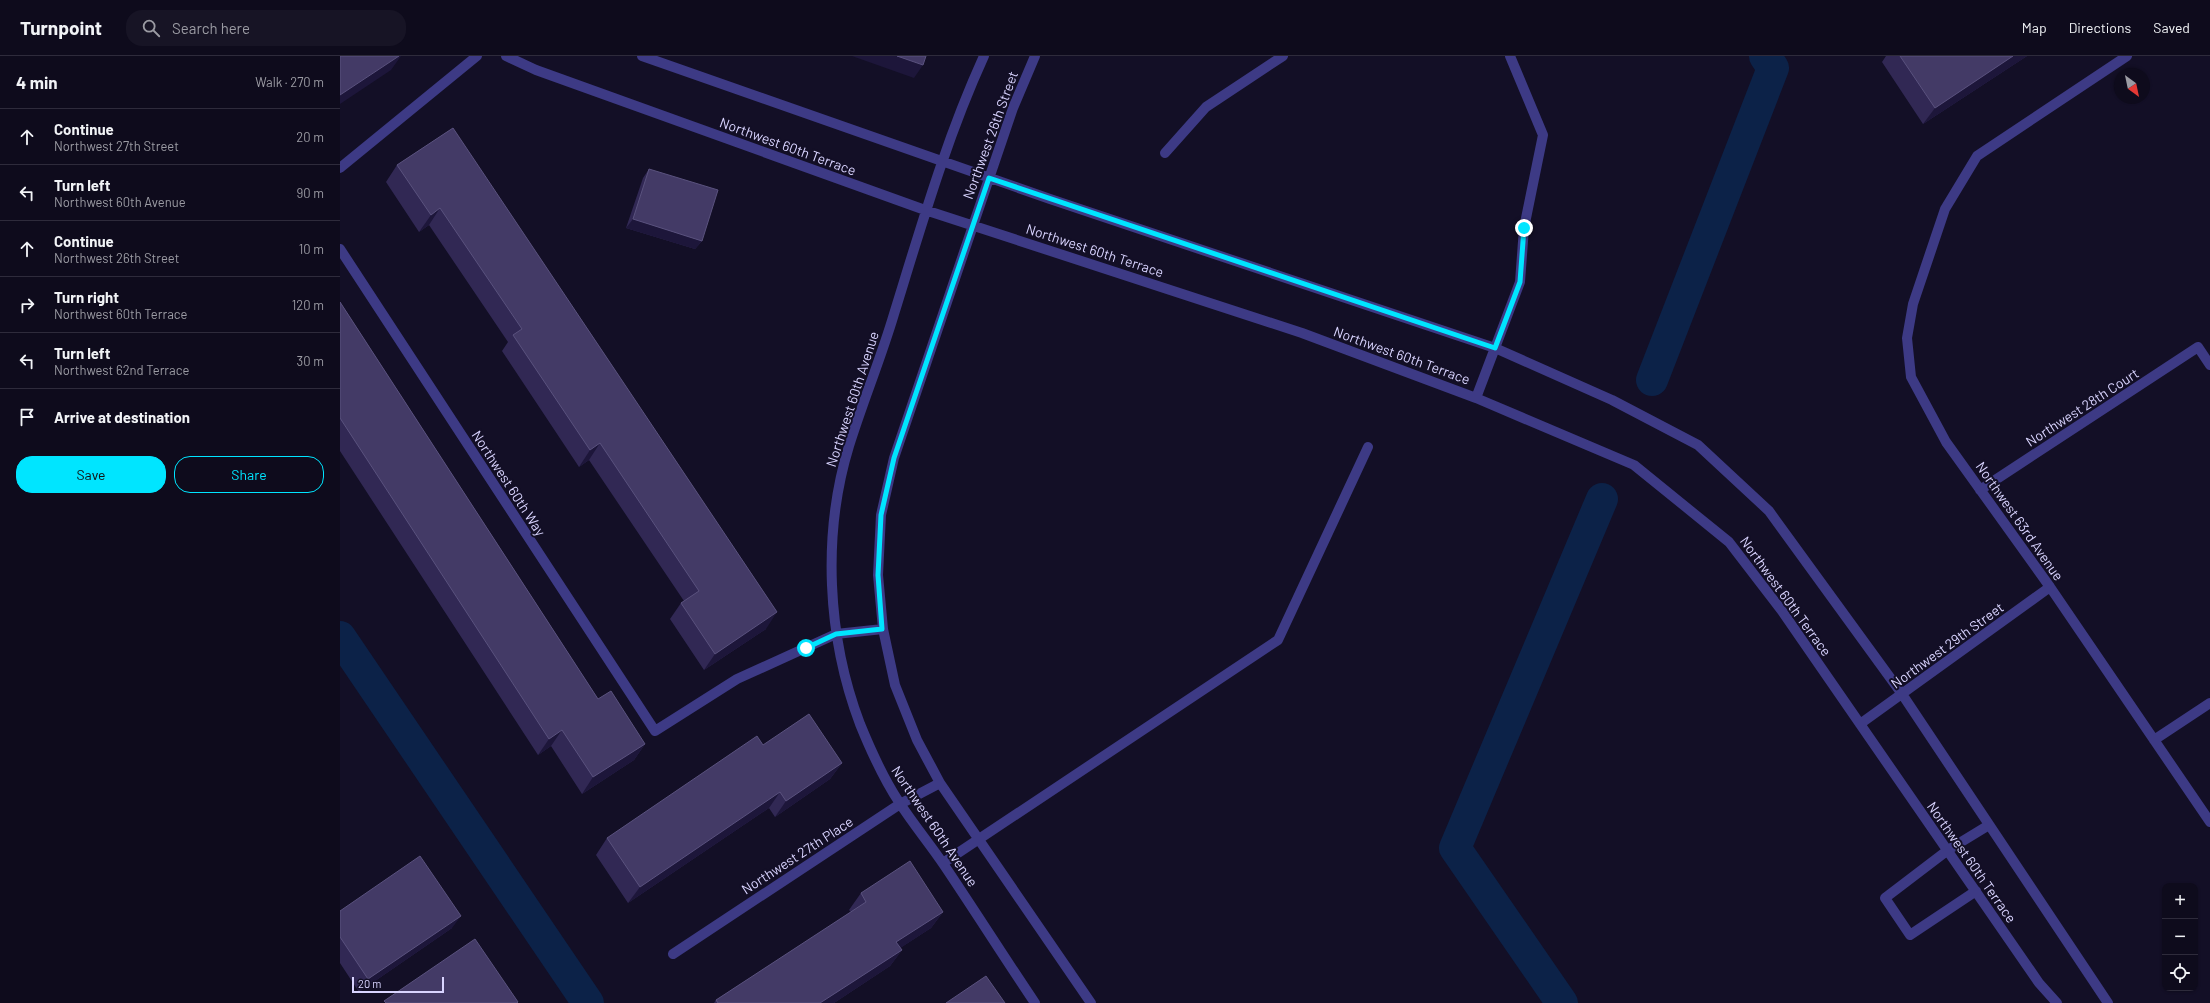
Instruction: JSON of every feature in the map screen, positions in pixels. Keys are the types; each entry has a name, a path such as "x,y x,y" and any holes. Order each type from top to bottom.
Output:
{"street":[{"path":"340,168 477,56"},
{"name":"Northwest 60th Terrace","path":"506,56 536,70 925,210 1302,333 1476,398 1634,465 1729,542 1782,611 2039,983 2056,1003"},
{"path":"642,56 989,178 1495,348 1612,400 1698,445 1770,511 1902,694 2108,1003"},
{"path":"925,210 941,161 984,56"},
{"name":"Northwest 26th Street","path":"973,225 1013,108 1035,56"},
{"path":"1165,153 1206,107 1283,56"},
{"path":"1476,398 1520,282 1524,228 1543,135 1510,56"},
{"name":"Northwest 63rd Avenue","path":"2127,56 1977,156 1945,209 1913,304 1907,338 1911,377 1946,442 2050,587 2210,822"},
{"name":"Northwest 60th Avenue","path":"925,210 894,316 849,447 836,502 832,560 836,634 842,667 860,723 882,775 900,804 943,863 1035,1003"},
{"name":"Northwest 60th Avenue","path":"973,225 894,458 884,501 881,515 878,575 882,629 895,685 917,740 940,783 1091,1003"},
{"name":"Northwest 60th Way","path":"340,249 656,731 737,679 836,634"},
{"name":"Northwest 28th Court","path":"1980,490 2198,347 2210,365"},
{"path":"943,863 1278,640 1368,447"},
{"name":"Northwest 29th Street","path":"1860,724 2050,587"},
{"path":"836,634 882,629"},
{"path":"2154,740 2210,703"},
{"name":"Northwest 27th Place","path":"673,954 900,804 940,783"},
{"path":"1976,891 1910,935 1885,898 1948,850 1989,825"}],"building":[{"path":"340,56 399,56 340,95"},
{"path":"897,56 926,56 923,65"},
{"path":"1900,56 2013,56 1935,108"},
{"path":"453,128 777,612 715,654 681,603 699,591 600,443 590,450 513,335 522,329 440,208 431,215 397,165"},
{"path":"649,169 718,190 702,241 633,219"},
{"path":"340,302 598,699 611,691 645,744 593,777 562,730 549,739 340,418"},
{"path":"809,714 842,763 786,801 780,792 640,887 607,838 757,736 763,745"},
{"path":"420,856 461,916 368,979 340,937 340,911"},
{"path":"910,861 943,912 896,942 902,950 820,1003 718,1003 716,1000 866,902 861,893"},
{"path":"475,939 518,1002 517,1003 386,1003 384,1001"},
{"path":"986,976 1005,1003 946,1003"}],"waterway":[{"path":"1652,380 1773,68 1765,56"},
{"path":"1562,1003 1455,848 1602,499"},
{"path":"340,637 588,1003"}],"route":[{"path":"806,648 836,634 882,629 878,575 881,515 894,458 989,178 1495,348 1520,282 1524,228"}]}
